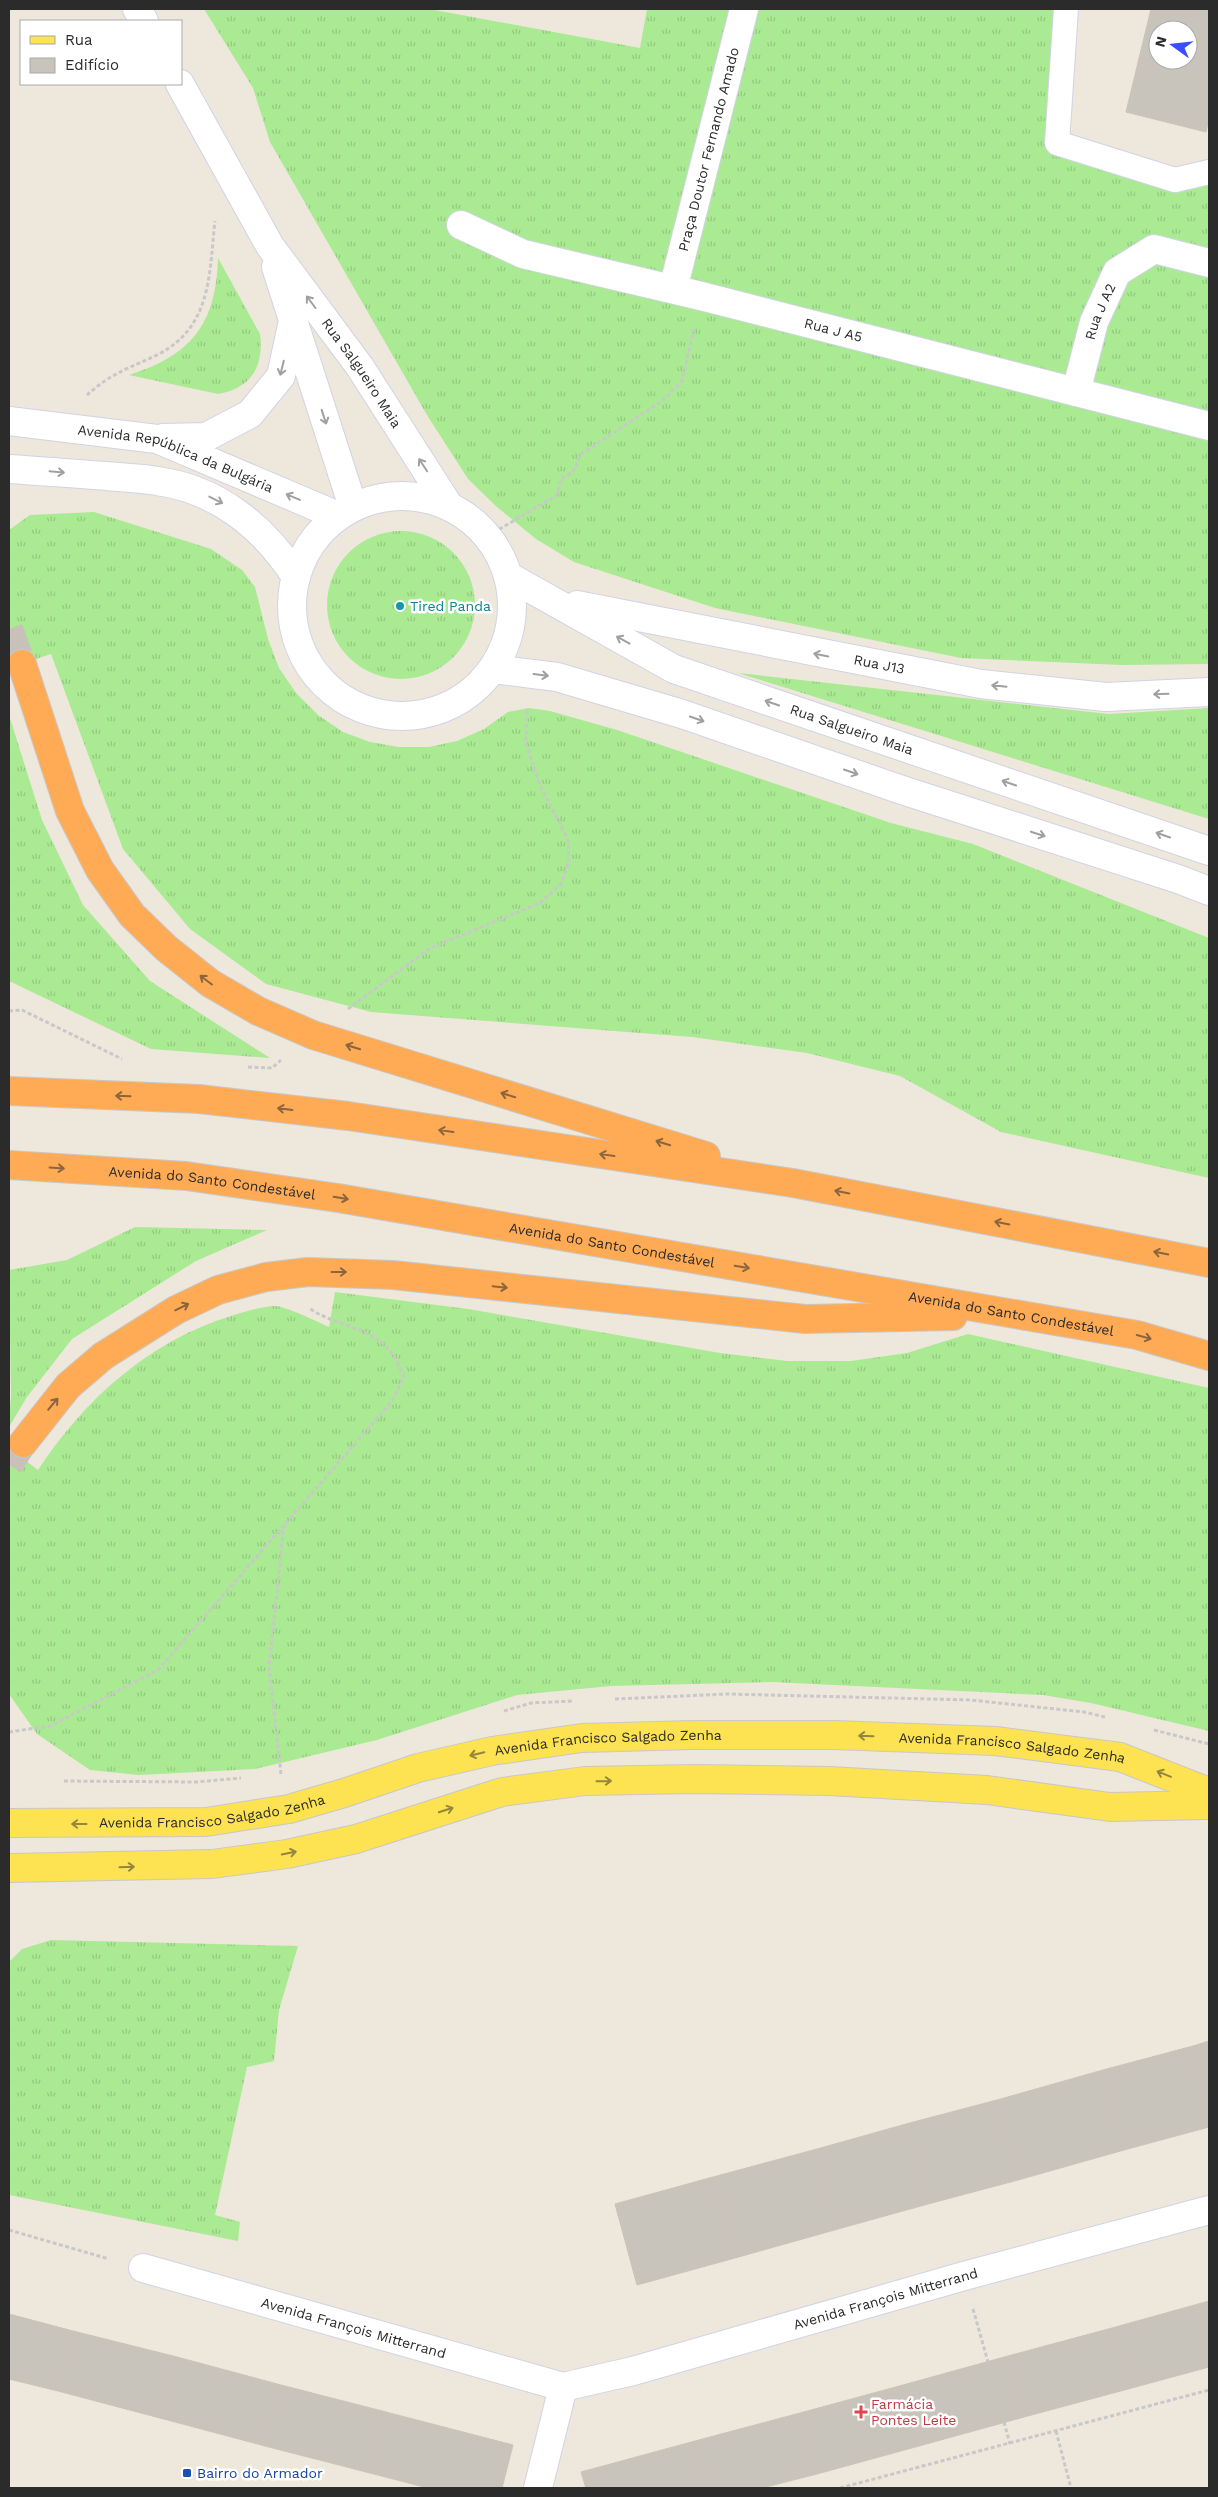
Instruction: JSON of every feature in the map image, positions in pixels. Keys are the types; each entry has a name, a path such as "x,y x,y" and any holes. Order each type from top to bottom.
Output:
{"highway":[{"path":"22,664 70,811 100,870 132,915 166,948 210,984 258,1011 313,1035 794,1183"},
{"path":"9,1091 199,1099 339,1115 794,1183 1209,1263"},
{"name":"Avenida do Santo Condestável","path":"9,1165 186,1176 338,1198 1137,1335 1209,1356"},
{"path":"23,1442 68,1386 103,1356 176,1310 218,1290 266,1277 308,1272 394,1275 805,1319 1018,1315"}],"main road":[{"name":"Avenida Francisco Salgado Zenha","path":"9,1822 206,1822 289,1809 418,1768 492,1751 582,1738 694,1735 834,1735 995,1741 1120,1757 1209,1792"},
{"path":"9,1868 212,1864 287,1854 356,1839 502,1792 585,1781 694,1779 829,1781 986,1790 1110,1807 1209,1805"}],"street":[{"path":"137,9 143,20"},
{"name":"Praça Doutor Fernando Amado","path":"673,290 744,9"},
{"name":"Rua Salgueiro Maia","path":"181,85 270,246 360,367 449,506"},
{"name":"Rua J A5","path":"461,225 523,254 701,296 1209,426"},
{"name":"Rua Salgueiro Maia","path":"270,246 294,321 345,512"},
{"name":"Rua J A2","path":"1076,392 1094,322 1117,272 1154,249 1209,263"},
{"path":"157,439 206,436 250,414 281,376 294,321"},
{"name":"Avenida República da Bulgária","path":"9,421 157,439 345,512"},
{"name":"Avenida República da Bulgária","path":"9,468 158,481 188,488 218,500 244,518 281,555 296,578"},
{"path":"384,497 417,497 449,506 470,519 488,536 500,555 508,576 509,635 492,670 466,697 431,714 392,717 355,707 324,685 302,653 292,616 296,578 312,543 345,512 384,497"},
{"name":"Rua Salgueiro Maia","path":"508,576 674,669 1209,851"},
{"name":"Rua J13","path":"551,600 981,684 1106,697 1209,692"},
{"path":"492,670 557,677 682,714 902,790 1178,879 1209,891"},
{"name":"Avenida François Mitterrand","path":"143,2268 563,2387 642,2368 964,2276 1209,2210"},
{"path":"538,2488 563,2387"}],"lane":[{"path":"1066,9 1057,143 1175,180 1209,172"}],"path":[{"path":"132,366 160,354 184,337 201,314 210,271"},
{"path":"488,536 557,495 561,479 573,472 581,454 662,402 682,381 701,296"},
{"path":"242,1066 272,1068 430,948 540,902 561,884 569,861 568,840 540,784 526,744 528,673"},
{"path":"9,1011 22,1010 122,1060"},
{"path":"9,1732 50,1726 158,1670 393,1400 404,1376 391,1352 374,1336 325,1317 309,1309 308,1304"},
{"path":"284,1525 272,1622 269,1667 279,1763 289,1809"},
{"path":"9,2230 143,2268"},
{"path":"964,2276 988,2362"},
{"path":"840,2488 1209,2390"},
{"path":"1004,2422 1010,2444"},
{"path":"1056,2431 1071,2488"}],"green space":[{"path":"204,9 429,9 640,48 647,9 1066,9 1057,143 1175,180 1209,172 1209,664 1122,665 961,658 715,608 574,562 536,539 497,507 468,479 427,415 270,142 253,88"},
{"path":"218,258 260,334 260,356 253,374 239,387 218,394 129,375 169,358 184,347 196,334 206,319 212,301"},
{"path":"94,512 211,549 242,570 255,587 268,639 279,668 296,693 318,715 343,732 370,742 399,747 429,747 457,741 484,729 508,712 529,708 550,711 617,730 891,823 973,844 1209,938 1209,1178 1001,1132 900,1076 807,1053 692,1037 371,1012 266,984 190,929 123,849 51,654 9,668 9,530 30,515"},
{"path":"401,531 429,536 442,543 453,553 463,564 470,577 475,605 470,633 463,646 453,657 442,667 429,674 401,679 373,674 360,667 349,657 339,646 332,633 327,605 332,577 339,564 349,553 360,543 373,536"},
{"path":"738,673 1109,714 1209,708 1209,819"},
{"path":"9,715 42,820 83,905 150,981 270,1058 151,1049 9,981"},
{"path":"135,1227 267,1230 196,1261 72,1339 27,1397 9,1427 11,1394 9,1270 67,1260"},
{"path":"335,1292 468,1309 720,1353 787,1361 851,1361 907,1353 968,1334 1209,1388 1209,1731 1091,1703 1043,1695 772,1682 611,1686 517,1695 377,1740 255,1769 139,1775 90,1770 37,1734 9,1694 9,1448 38,1470 76,1420 121,1376 146,1357 201,1327 231,1316 271,1306 287,1309 329,1327"},
{"path":"51,1940 298,1946 279,2010 274,2061 247,2067 215,2215 240,2222 238,2241 9,2195 9,1962 22,1949"}],"building":[{"path":"1151,9 1209,9 1209,118 1206,132 1126,112 1148,21 1148,70 1198,70 1198,20 1148,20"},
{"path":"1209,2041 1209,2107 1193,2046"},
{"path":"1193,2046 1209,2107 1209,2127 1124,2150 1103,2070"},
{"path":"1103,2070 1124,2150 1018,2180 997,2100"},
{"path":"997,2100 1018,2180 928,2204 906,2124"},
{"path":"906,2124 928,2204 838,2229 817,2149"},
{"path":"817,2149 838,2229 735,2258 713,2177"},
{"path":"713,2177 735,2258 637,2285 615,2204"},
{"path":"1209,2301 1209,2367 1128,2389 1112,2328"},
{"path":"9,2314 73,2331 58,2391 9,2379"},
{"path":"1112,2328 1128,2389 1024,2417 1008,2356"},
{"path":"73,2331 177,2357 160,2418 58,2391"},
{"path":"1008,2356 1024,2417 919,2446 903,2385"},
{"path":"177,2357 281,2385 265,2446 160,2418"},
{"path":"281,2385 386,2412 370,2473 265,2446"},
{"path":"903,2385 919,2446 817,2474 800,2413"},
{"path":"386,2412 513,2445 502,2488 428,2488 370,2473"},
{"path":"800,2413 817,2474 762,2488 708,2488 695,2441"},
{"path":"695,2441 708,2488 586,2488 581,2472"}],"tunnel":[{"path":"9,629 22,664"},
{"path":"9,1465 23,1443"}],"place":[{"name":"Tired Panda","path":"400,606"},
{"name":"Farmácia Pontes Leite","path":"861,2412"},
{"name":"Bairro do Armador","path":"187,2473"}]}
